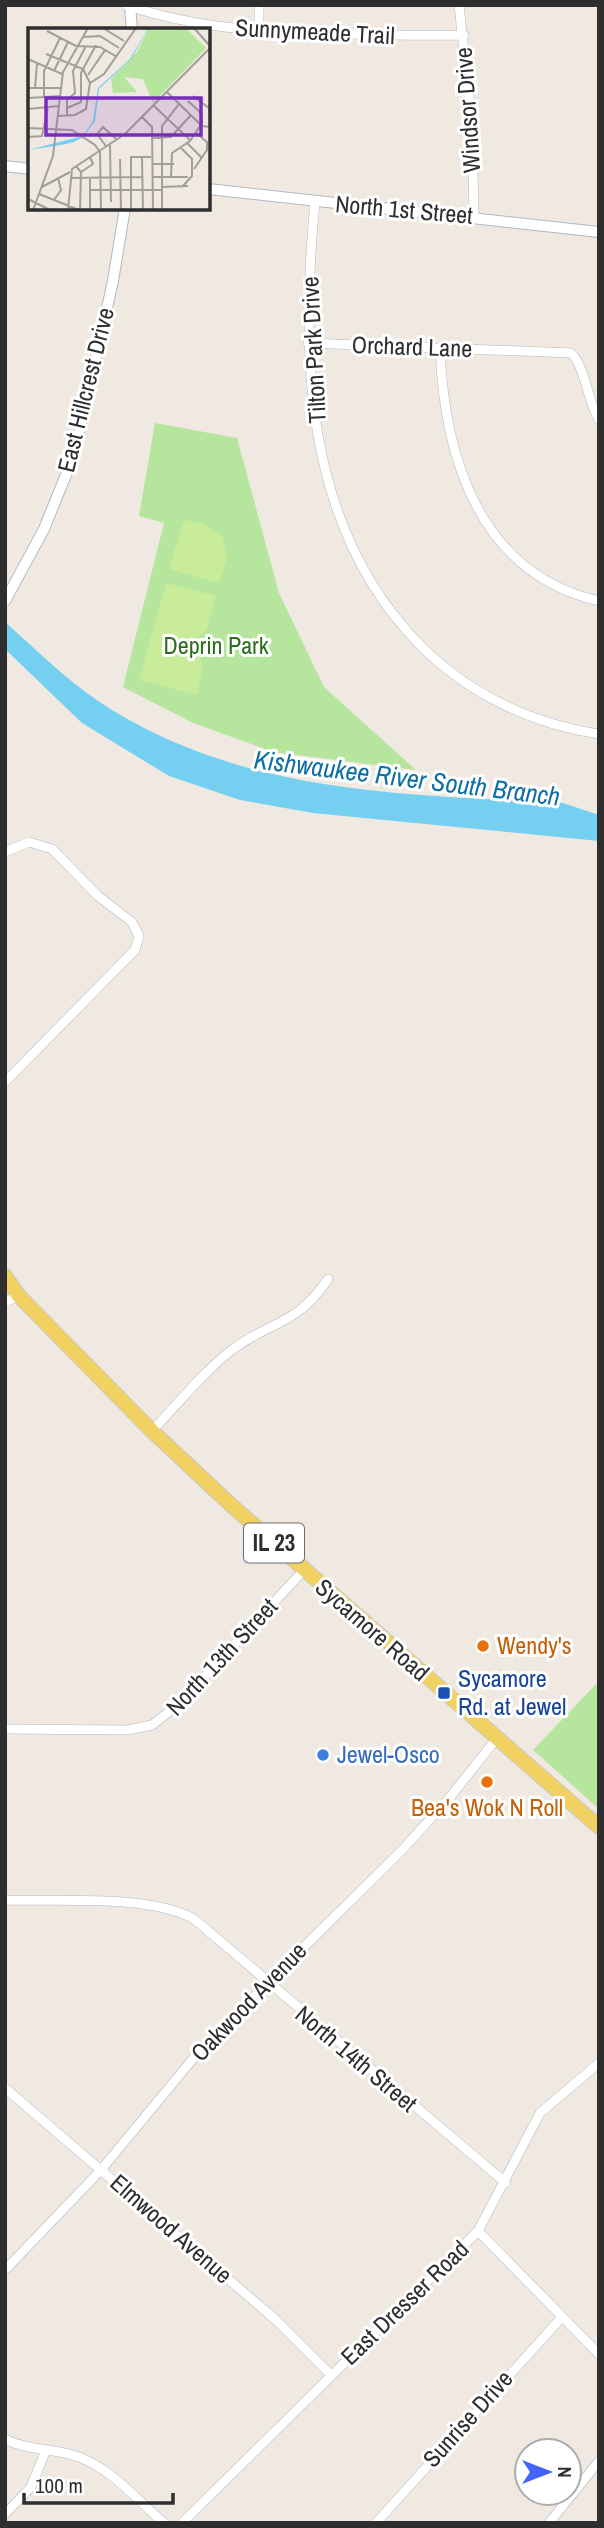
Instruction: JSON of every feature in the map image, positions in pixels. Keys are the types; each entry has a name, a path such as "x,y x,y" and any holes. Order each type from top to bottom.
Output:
{"main road":[{"name":"Sycamore Road","path":"5,1276 12,1299 152,1431 304,1570 599,1827"}],"street":[{"path":"259,5 259,32"},
{"name":"Windsor Drive","path":"459,5 472,124 474,216"},
{"path":"129,6 132,28"},
{"name":"Sunnymeade Trail","path":"129,6 259,32 408,37 464,35"},
{"path":"5,166 28,169"},
{"name":"North 1st Street","path":"210,189 315,202 474,216 599,232"},
{"name":"Tilton Park Drive","path":"315,202 308,282 308,343 314,416 330,489 355,556 388,610 433,659 475,690 530,716 599,734"},
{"name":"East Hillcrest Drive","path":"6,600 44,529 74,456 110,292 125,210"},
{"name":"Orchard Lane","path":"308,343 571,353 579,363 585,390 599,420"},
{"path":"440,348 449,431 464,480 485,522 506,548 537,575 599,601"},
{"path":"5,852 29,842 46,846 135,926 139,936 137,946 5,1082"},
{"path":"152,1431 221,1359 249,1339 297,1315 313,1301 328,1279"},
{"name":"North 13th Street","path":"5,1728 128,1730 152,1725 179,1704 304,1570"},
{"name":"Oakwood Avenue","path":"5,2270 101,2170 201,2049 404,1848 452,1796 497,1738"},
{"name":"North 14th Street","path":"5,1900 140,1904 171,1908 211,1932 265,1983 506,2183"},
{"name":"East Dresser Road","path":"182,2523 478,2231 506,2183 540,2113 599,2063"},
{"name":"Elmwood Avenue","path":"5,2088 276,2320 331,2375"},
{"path":"478,2231 599,2354"},
{"name":"Sunrise Drive","path":"376,2523 562,2317"},
{"path":"5,2439 80,2458 104,2470 164,2523"},
{"path":"5,2514 31,2487 46,2451"},
{"path":"549,2523 599,2461"}],"green space":[{"name":"Deprin Park","path":"155,423 237,438 279,593 324,687 416,770 273,752 191,722 123,687 164,523 139,516"},
{"path":"184,520 202,523 222,536 227,559 219,583 169,569"},
{"path":"166,583 216,596 207,629 194,641 203,666 197,695 139,680"},
{"path":"599,1681 599,1809 533,1750"}],"water":[{"path":"5,622 97,701 165,738 219,759 330,785 445,797 563,803 599,815 599,841 313,813 240,800 169,776 82,723 5,649"}],"place":[{"name":"Wendy's","path":"483,1646"},
{"name":"Sycamore Rd. at Jewel","path":"444,1693"},
{"name":"Jewel-Osco","path":"323,1755"},
{"name":"Bea's Wok N Roll","path":"487,1782"}],"water label":[{"name":"Kishwaukee River South Branch","path":"407,778"}]}
